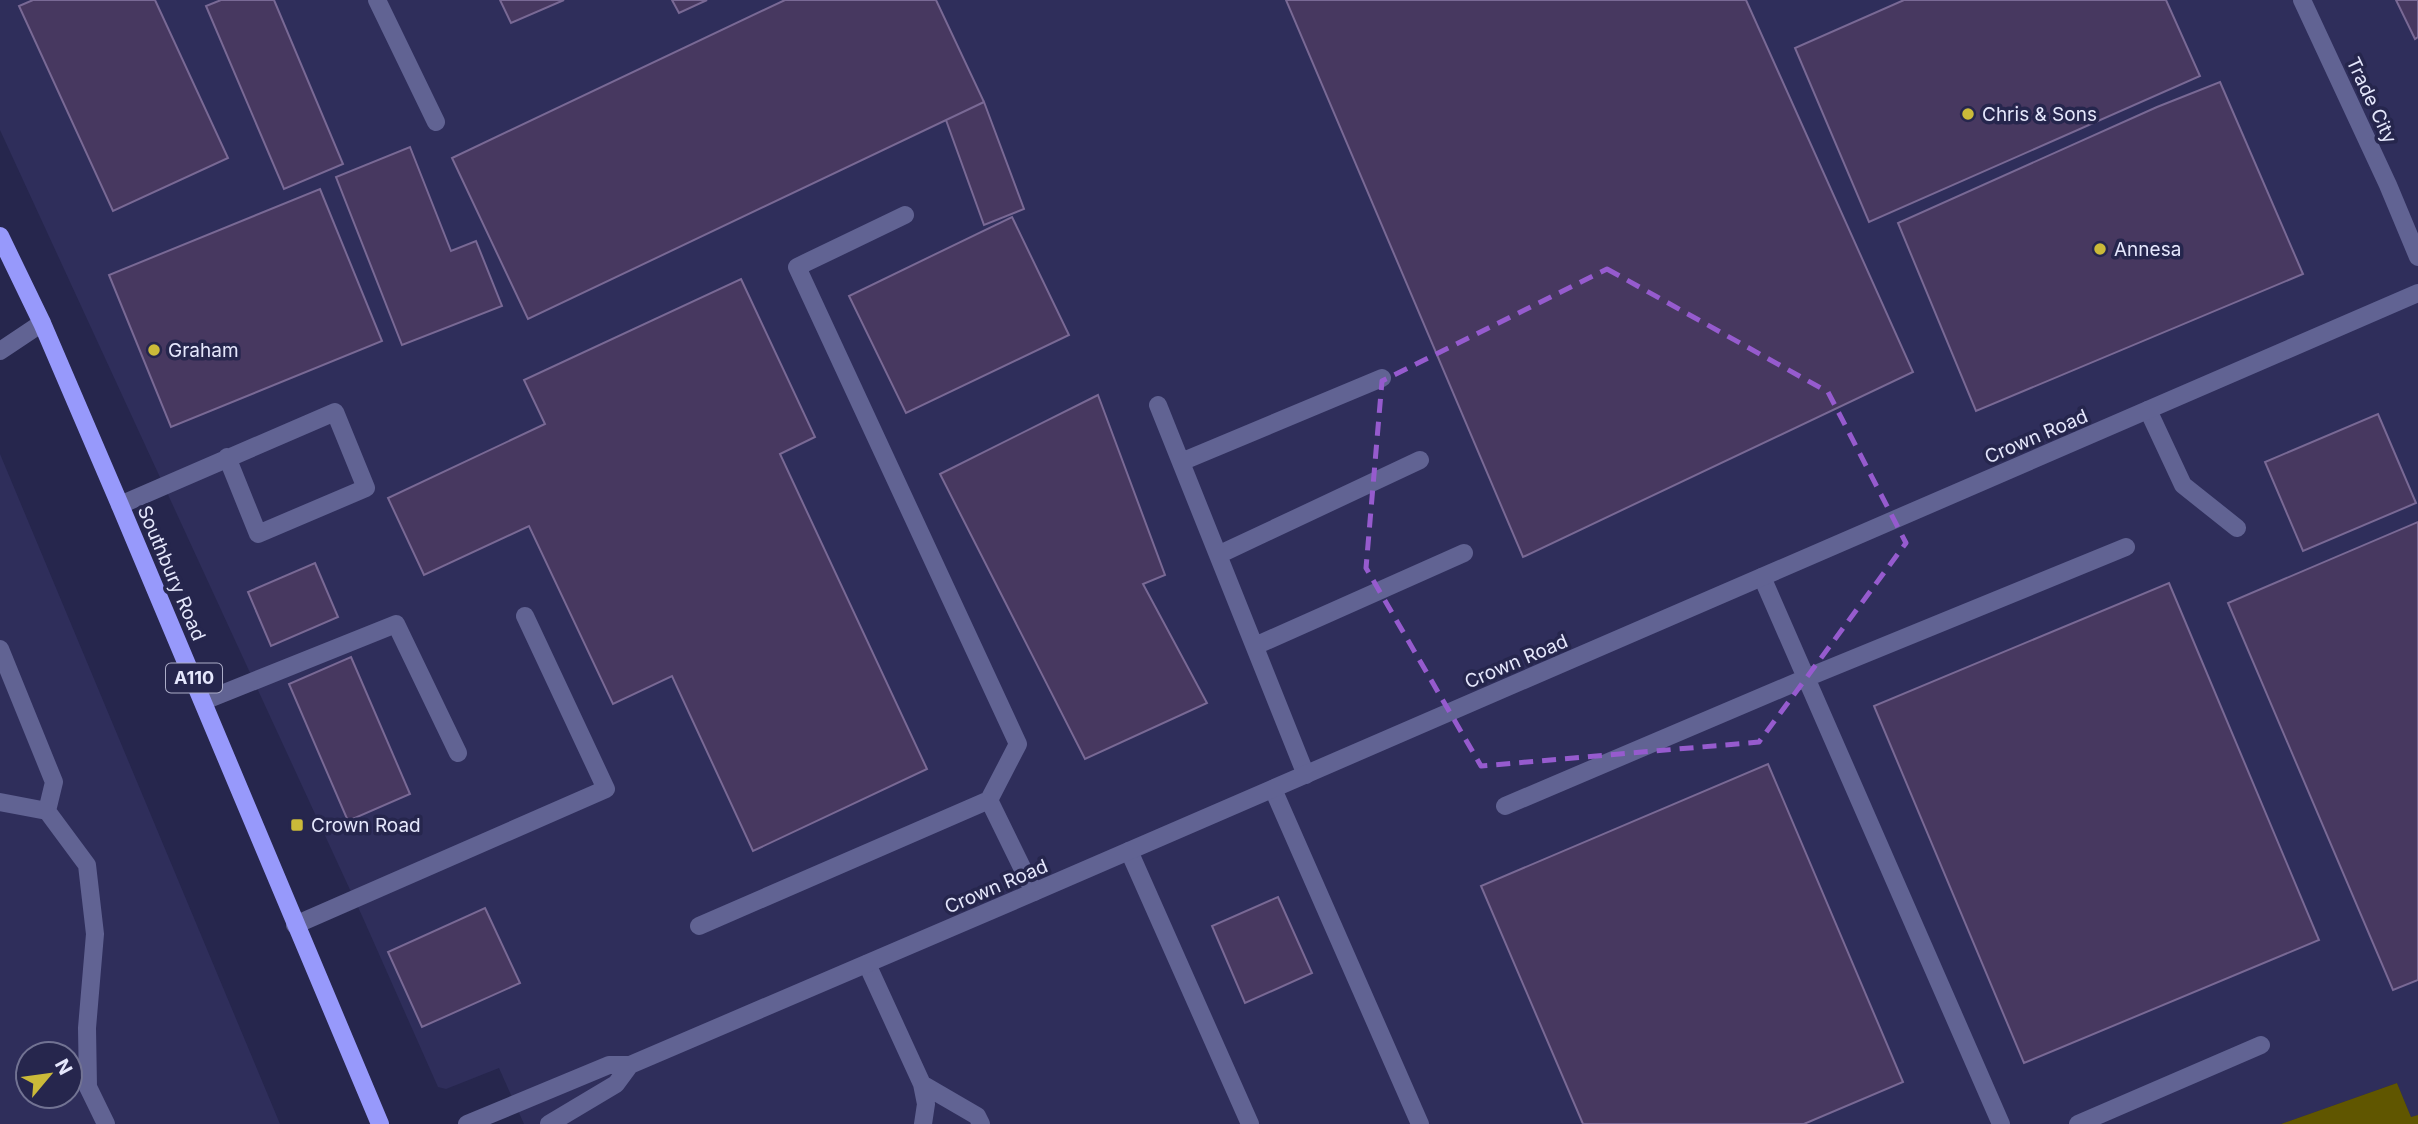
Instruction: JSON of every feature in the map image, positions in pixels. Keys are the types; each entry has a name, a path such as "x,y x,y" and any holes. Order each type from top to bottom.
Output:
{"main road":[{"name":"Southbury Road","path":"0,236 42,323 204,701 380,1124"}],"street":[{"path":"377,0 436,122"},
{"name":"Trade City","path":"2302,0 2388,185 2418,257"},
{"path":"699,926 989,800 1018,744 797,267 905,215"},
{"name":"Crown Road","path":"467,1124 608,1065 630,1065 2418,293"},
{"path":"0,351 42,323"},
{"path":"1181,462 1382,378"},
{"path":"1158,405 1306,775"},
{"path":"2148,410 2183,485 2237,528"},
{"path":"120,505 227,457 335,412 366,488 258,534 227,457"},
{"path":"1218,555 1420,460"},
{"path":"1505,806 1806,678 2126,547"},
{"path":"1255,646 1464,553"},
{"path":"1762,577 2001,1124"},
{"path":"295,925 606,789 525,615"},
{"path":"204,701 396,624 458,753"},
{"path":"0,649 54,782 47,811"},
{"path":"1273,789 1420,1124"},
{"path":"989,800 1034,892"},
{"path":"0,802 47,811 87,864 95,934 87,1028 88,1087 106,1124"},
{"path":"1129,851 1250,1124"},
{"path":"867,964 922,1084 926,1104 923,1124"},
{"path":"2078,1124 2262,1045"},
{"name":"Crown Road","path":"550,1124 616,1084 630,1065"},
{"path":"922,1084 977,1116 981,1124"}],"highlighted area":[{"path":"1607,269 1828,392 1906,543 1759,742 1481,766 1366,568 1382,381"}],"shaded area":[{"path":"0,0 2418,0 2418,1115 2411,1117 2397,1083 2281,1124 524,1124 499,1068 446,1089 438,1087 363,918 0,130"},
{"path":"0,454 280,1124 0,1124"},
{"path":"2397,1083 2411,1117 2418,1115 2418,1124 2281,1124"}],"building":[{"path":"33,0 155,0 228,158 113,211 19,6"},
{"path":"221,0 274,0 343,164 284,189 206,6"},
{"path":"500,0 564,0 511,23"},
{"path":"672,0 707,0 679,13"},
{"path":"785,0 936,0 984,102 528,319 452,158"},
{"path":"1286,0 1746,0 1913,372 1523,557"},
{"name":"Chris & Sons","path":"1904,0 2166,0 2200,76 1869,222 1795,48"},
{"path":"2396,0 2418,0 2418,37 2415,39"},
{"name":"Annesa","path":"2220,82 2303,274 1976,411 1898,223 2157,107"},
{"path":"984,102 1024,209 984,225 946,120"},
{"path":"410,147 451,251 476,241 502,306 402,345 336,177"},
{"path":"320,189 382,341 171,427 109,275"},
{"path":"1012,217 1069,335 906,413 849,296"},
{"path":"741,279 815,437 780,454 927,769 753,851 672,676 613,704 529,526 424,575 388,498 545,424 524,380"},
{"path":"1098,395 1165,575 1143,584 1207,703 1085,759 940,474"},
{"path":"2378,414 2416,503 2303,551 2265,462"},
{"path":"2418,522 2418,980 2393,990 2228,603"},
{"path":"315,563 338,617 271,646 248,592"},
{"path":"2169,583 2319,940 2024,1063 1874,706"},
{"path":"351,657 410,794 348,821 289,684"},
{"path":"1768,764 1903,1082 1804,1124 1583,1124 1481,886"},
{"path":"1278,897 1312,973 1245,1003 1212,926"},
{"path":"485,908 520,983 422,1027 388,952"}],"place":[{"name":"Chris & Sons","path":"1968,114"},
{"name":"Annesa","path":"2100,249"},
{"name":"Graham","path":"154,350"},
{"name":"Crown Road","path":"297,825"}]}
